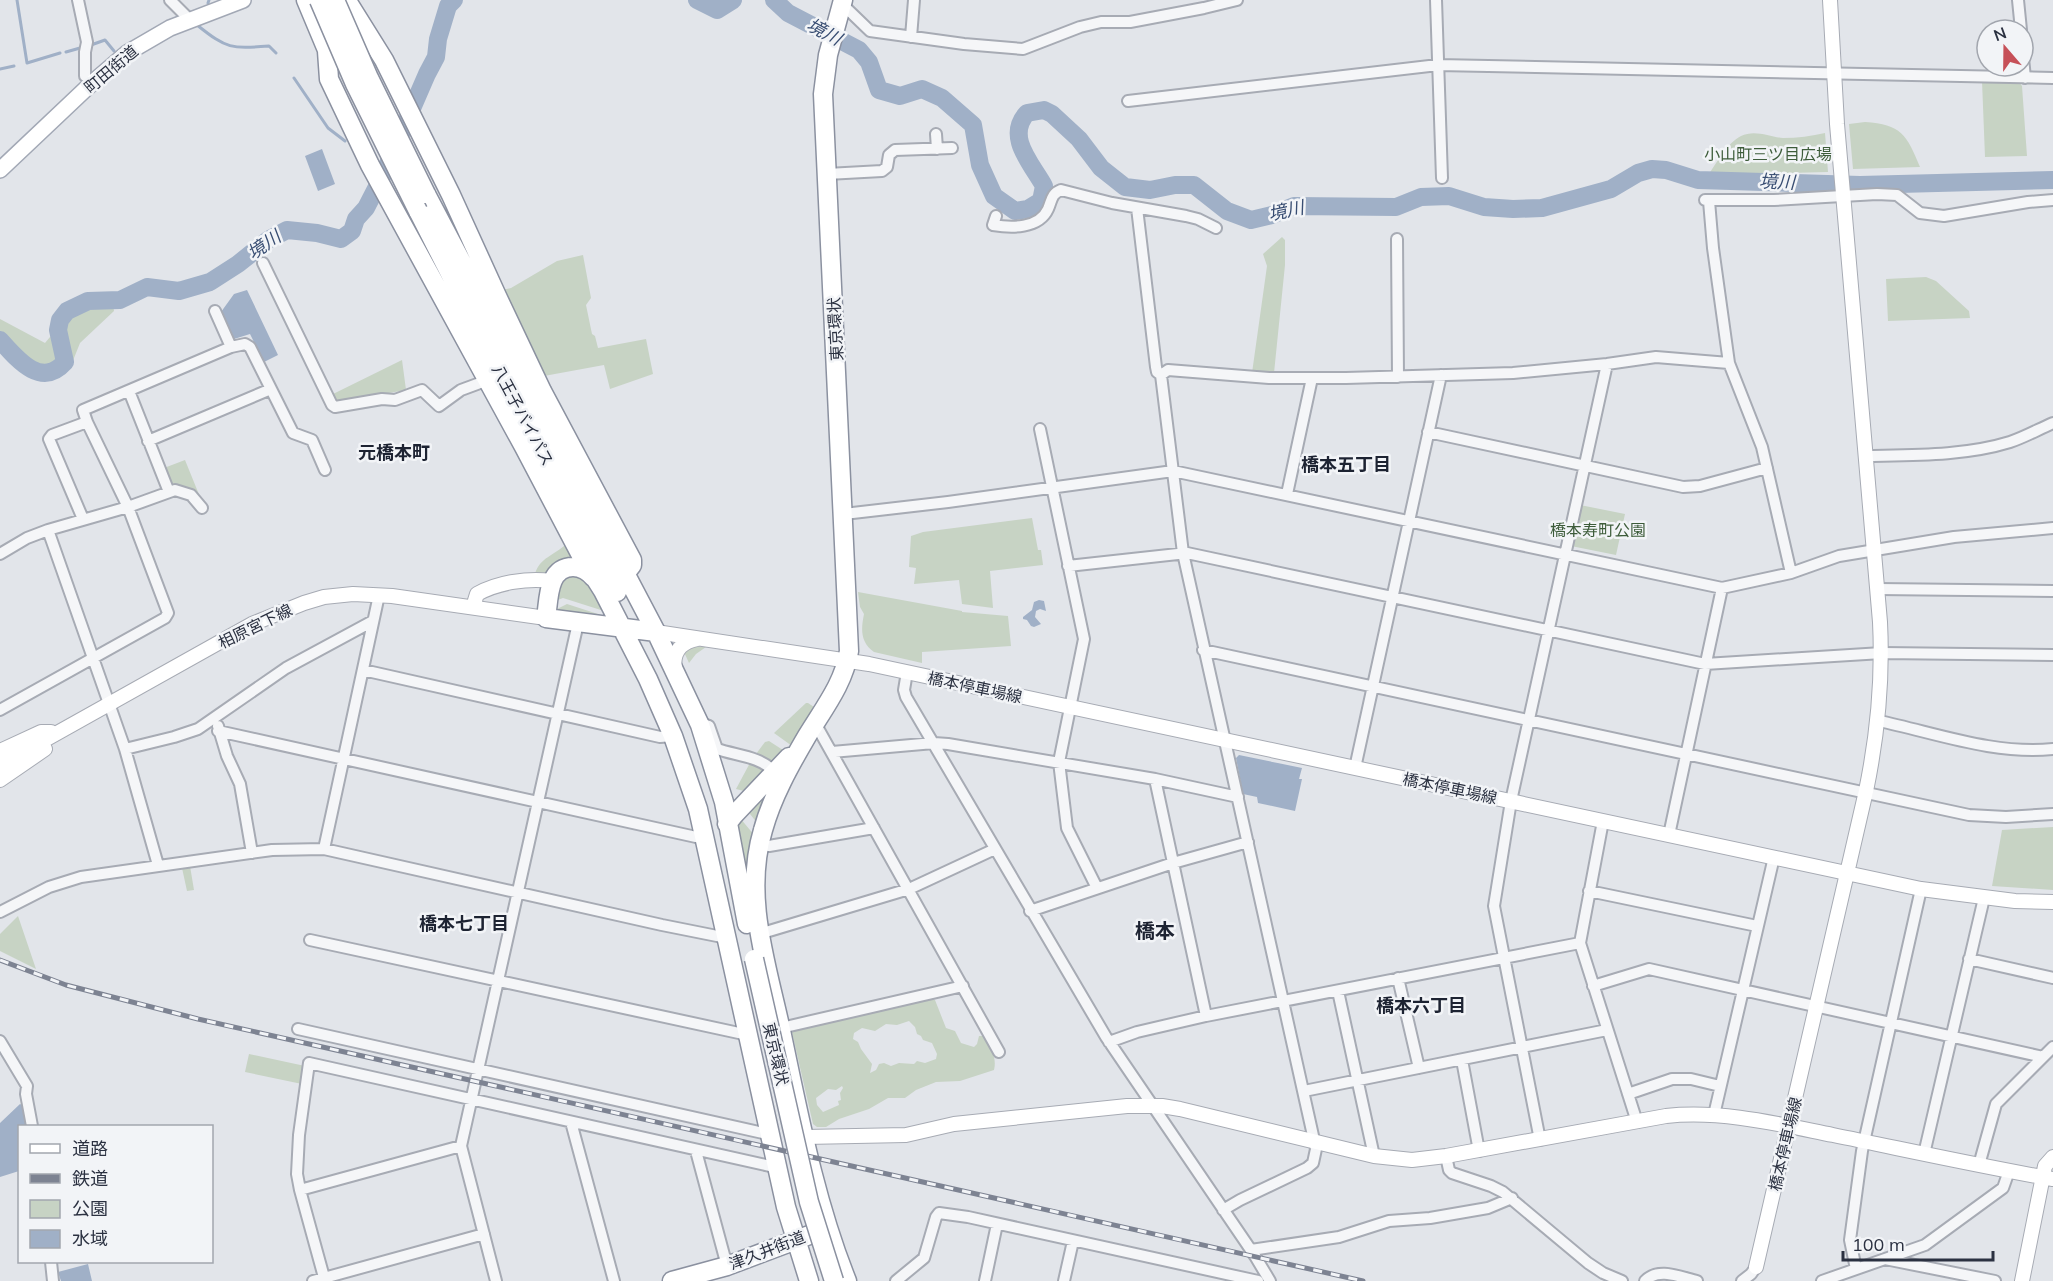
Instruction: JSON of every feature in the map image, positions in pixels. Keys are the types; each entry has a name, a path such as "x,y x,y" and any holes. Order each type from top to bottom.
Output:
{"highway":[{"path":"306,0 372,156 404,213 488,380 584,561 630,630 690,784 715,832 727,938 777,1166 795,1239 809,1281"},
{"name":"八王子バイパス","path":"319,0 355,84 404,213 490,352 630,630 684,731 715,832"},
{"path":"344,1 425,144 542,391 632,560 632,565 625,573"},
{"path":"344,1 369,78 429,187"},
{"name":"東京環状","path":"811,730 839,684 848,660 850,641 824,94 828,55 840,9"},
{"path":"397,98 429,187"},
{"path":"372,156 404,213"},
{"name":"八王子バイパス","path":"429,187 483,290 510,356 656,632 700,725 721,793 715,832"},
{"path":"536,440 597,582"},
{"path":"597,582 588,571 573,567 560,571 552,581 546,618 656,632"},
{"path":"715,832 775,772 811,730"},
{"path":"811,730 770,807 759,845 754,874 756,915 793,1089 828,1228 846,1281"},
{"name":"東京環状","path":"715,832 809,1202 834,1281"},
{"name":"東京環状","path":"748,960 797,1205 821,1281"},
{"path":"762,1097 767,1091 787,1086 793,1089"},
{"name":"津久井街道","path":"672,1281 727,1266 828,1228"}],"main road":[{"name":"町田街道","path":"1,169 122,57 150,38 243,0"}],"street":[{"path":"170,0 190,20"},
{"path":"911,37 914,0"},
{"path":"840,9 870,31 1023,49 1080,27 1101,22 1130,22 1238,0"},
{"path":"1436,0 1442,178"},
{"path":"1830,0 1840,167 1882,653 1879,721 1848,874 1921,889 1984,898 2053,902"},
{"path":"2018,0 2020,18"},
{"path":"81,1 87,42 85,76"},
{"path":"1128,101 1438,66 1975,77"},
{"path":"2035,78 2053,78"},
{"path":"936,134 937,149"},
{"path":"404,213 422,164 425,144"},
{"path":"827,174 882,171 887,166 891,152 952,148"},
{"path":"996,216 993,225 1008,227 1034,223 1048,211 1052,197 1061,190 1137,208 1192,217 1216,228"},
{"path":"1791,573 1762,447 1729,363 1706,201 1897,195 1920,213 1944,216 2053,200"},
{"path":"1137,208 1157,372 1161,375 1183,553 1312,1134 1316,1142 1313,1162 1307,1168 1223,1210"},
{"path":"1396,239 1398,377"},
{"path":"263,263 305,354 335,407 382,399 395,400 422,390 439,406 461,390 488,380"},
{"path":"215,311 231,347"},
{"path":"0,710 165,618 168,614 128,507 83,410 242,343 250,347 293,433 312,440 325,470"},
{"path":"1161,375 1168,370 1269,378 1513,373 1656,357 1729,363"},
{"path":"1540,1140 1494,906 1511,801 1607,364"},
{"path":"1355,768 1441,375"},
{"path":"1287,494 1312,378"},
{"path":"148,441 271,388"},
{"path":"129,391 169,492"},
{"path":"83,519 49,439 52,435 87,422"},
{"path":"1866,456 1936,453 1992,446 2011,442 2053,423"},
{"path":"1040,429 1084,639 1059,762 1067,830 1097,888"},
{"path":"1428,432 1683,487 1700,486 1767,468"},
{"path":"844,514 1173,471 1722,588 1791,573 1839,556 1954,537 2053,528"},
{"path":"0,554 27,538 48,530 128,507 169,492 179,490 189,493 201,508"},
{"path":"48,530 125,748 159,865"},
{"path":"1068,566 1183,553 1705,664 1882,653 2053,655"},
{"path":"473,607 475,597 480,592 527,579 552,581"},
{"path":"1669,835 1722,588"},
{"path":"1878,589 2053,591"},
{"path":"324,849 379,594"},
{"name":"相原宮下線","path":"0,765 252,624 283,610 324,597 379,594 546,618"},
{"path":"125,748 190,732 207,724 286,668 373,621"},
{"path":"496,1281 461,1146 578,623"},
{"name":"橋本停車場線","path":"656,632 848,660 1848,874 1756,1274"},
{"path":"675,672 674,663 677,650 683,644 699,638"},
{"path":"1203,650 1969,815 2006,817 2053,814"},
{"path":"363,670 660,736 673,736"},
{"path":"907,672 904,690 906,697 1030,910 1109,1042 1270,1281"},
{"path":"216,717 218,731 240,784 252,853"},
{"path":"1879,721 1996,748 2053,749"},
{"path":"0,780 40,753 74,724"},
{"path":"700,725 709,726 717,749 758,759 775,772"},
{"path":"811,730 832,752 999,1052"},
{"path":"218,731 696,837 715,832"},
{"path":"0,751 41,732 60,732"},
{"path":"832,752 934,743 1155,779 1238,797"},
{"path":"1155,779 1206,1016"},
{"path":"1603,821 1580,943 1637,1122"},
{"path":"759,845 769,846 874,828"},
{"path":"1030,910 1173,863 1248,842"},
{"path":"0,912 62,882 100,874 272,850 324,849 727,938"},
{"path":"759,934 909,889 995,849"},
{"path":"1714,1115 1774,857"},
{"path":"1856,1269 1850,1240 1864,1141 1921,889"},
{"path":"1589,891 1757,926"},
{"path":"1924,1154 1984,898"},
{"path":"310,940 748,1035"},
{"path":"1109,1042 1137,1032 1206,1016 1580,943"},
{"path":"1970,959 2053,978"},
{"path":"1593,986 1649,969 2043,1057"},
{"path":"1398,978 1419,1068"},
{"path":"781,1028 963,986"},
{"path":"1338,991 1374,1156"},
{"path":"298,1029 770,1133"},
{"path":"1304,1091 1606,1030"},
{"path":"0,1041 27,1086 26,1094 32,1125"},
{"path":"1979,1165 1996,1104 2053,1047"},
{"path":"1462,1060 1479,1151"},
{"path":"325,1280 297,1174 299,1135 309,1063 696,1151 777,1166"},
{"path":"1628,1094 1672,1079 1691,1079 1720,1086"},
{"path":"805,1137 906,1135 954,1124 1151,1105 1190,1111 1374,1156 1412,1160 1479,1151 1673,1116 1714,1115 1789,1126 2048,1178"},
{"path":"571,1122 614,1281"},
{"path":"300,1190 461,1146"},
{"path":"696,1151 727,1266"},
{"path":"1446,1156 1449,1170 1452,1173 1491,1186 1512,1198 1588,1263 1603,1273 1622,1281"},
{"path":"2022,1281 2048,1178 2045,1166 2053,1157"},
{"path":"1822,1281 1921,1246 1934,1239 2003,1188 2009,1171"},
{"path":"1251,1250 1339,1237 1389,1221 1430,1218 1488,1208 1512,1198"},
{"path":"896,1281 924,1258 939,1213 968,1217 1258,1281"},
{"path":"985,1281 997,1224"},
{"path":"313,1281 325,1280 484,1234"},
{"path":"1064,1281 1074,1241"},
{"path":"1885,1259 1995,1281"},
{"path":"51,1263 53,1281"},
{"path":"1645,1281 1660,1273 1672,1278 1697,1281"},
{"path":"1742,1281 1751,1274 1756,1274"}],"green space":[{"path":"1982,81 2018,81 2022,86 2027,156 1985,157"},
{"name":"小山町三ツ目広場","path":"1865,122 1887,125 1901,133 1911,147 1920,167 1853,169 1849,124"},
{"name":"小山町三ツ目広場","path":"1757,133 1783,138 1825,133 1828,172 1708,175 1731,143 1746,134"},
{"path":"1282,237 1285,240 1285,265 1274,373 1252,373 1267,266 1263,254"},
{"path":"583,255 591,298 586,305 592,334 595,336 598,348 646,339 653,374 610,389 604,365 544,376 502,290 511,288 557,261"},
{"path":"1926,277 1936,281 1969,311 1970,318 1888,321 1886,279"},
{"path":"113,304 114,311 80,343 72,363 48,379 32,379 0,350 0,319 45,343 74,314 89,308"},
{"path":"402,360 406,390 338,402 331,395"},
{"path":"185,460 200,497 188,487 171,485 164,468"},
{"name":"橋本寿町公園","path":"1580,505 1625,514 1616,555 1571,546"},
{"path":"1032,518 1043,565 990,571 993,608 962,604 959,580 914,584 916,568 909,567 911,536 923,532"},
{"path":"566,544 580,562 550,575 535,574 544,560"},
{"path":"578,574 598,592 604,611 563,598 555,601 563,577"},
{"path":"858,592 962,612 1008,616 1011,646 922,652 922,663 874,652 864,640 862,625 864,614 860,607"},
{"path":"567,604 601,615 602,618 558,611 557,609"},
{"path":"693,646 706,647 689,663 684,652"},
{"path":"806,703 817,709 792,746 774,733"},
{"path":"769,741 786,752 773,763 756,754 765,742"},
{"path":"751,761 766,768 748,792 736,789"},
{"path":"785,768 758,824 746,809"},
{"path":"740,818 755,836 749,892 736,826"},
{"path":"2053,827 2053,890 1992,886 2002,830"},
{"path":"190,866 194,890 187,891 182,868"},
{"path":"18,916 36,969 0,951 0,934"},
{"path":"927,998 935,1000 946,1028 955,1031 961,1043 974,1047 979,1036 984,1036 993,1052 994,1070 960,1081 936,1082 916,1090 905,1098 888,1098 869,1109 839,1119 826,1127 817,1127 813,1124 791,1028","holes":["909,1021 923,1040 932,1043 937,1054 936,1059 925,1063 917,1061 914,1064 899,1063 891,1066 884,1063 879,1064 876,1070 870,1073 872,1064 858,1042 853,1039 854,1033 862,1028 875,1031 886,1024 897,1025","842,1086 839,1105 823,1112 817,1105 816,1098 828,1089 836,1090"]},
{"path":"249,1054 305,1066 302,1084 245,1072"}],"water":[{"path":"322,149 335,184 318,191 305,156"},
{"path":"247,290 278,355 264,362 250,334 234,339 221,312 234,294"},
{"path":"1044,601 1046,611 1040,609 1036,611 1035,617 1041,624 1034,627 1023,617 1032,610 1034,602"},
{"path":"1239,755 1302,768 1295,811 1258,803 1257,797 1243,794 1236,758"},
{"path":"20,1104 24,1106 27,1125 18,1125 18,1171 0,1177 0,1123"},
{"path":"88,1264 92,1281 61,1281 58,1272"}],"waterway":[{"path":"17,0 27,63"},
{"name":"境川","path":"0,340 30,368 47,373 56,370 65,362 58,330 60,320 67,311 88,301 120,300 147,287 179,291 210,282 238,264 268,240 287,230 317,233 341,239 352,231 356,219 366,208 384,173 436,57 438,39 448,6 454,0"},
{"name":"境川","path":"697,0 717,10 733,0"},
{"name":"境川","path":"774,0 788,13 859,50 869,62 879,90 900,96 922,89 942,98 973,125 980,165 994,196 1015,211 1028,209 1041,201 1044,186 1023,150 1019,131 1021,122 1027,113 1044,110 1052,114 1079,139 1101,168 1125,187 1150,190 1175,185 1194,185 1227,211 1251,220 1294,206 1396,207 1421,197 1449,196 1484,207 1542,208 1611,189 1638,173 1652,169 1666,170 1698,180 1860,185 2053,180"},
{"path":"197,25 230,46 269,46 276,53"},
{"path":"91,45 105,40 114,51"},
{"path":"66,52 80,48"},
{"path":"27,63 60,53"},
{"path":"0,69 14,66"},
{"path":"294,78 328,128 345,141"}],"railway":[{"path":"0,960 66,985 198,1019 1363,1281"}],"district":[{"name":"元橋本町","path":"394,453"},
{"name":"橋本五丁目","path":"1346,465"},
{"name":"橋本七丁目","path":"464,924"},
{"name":"橋本","path":"1155,931"},
{"name":"橋本六丁目","path":"1421,1006"}]}
